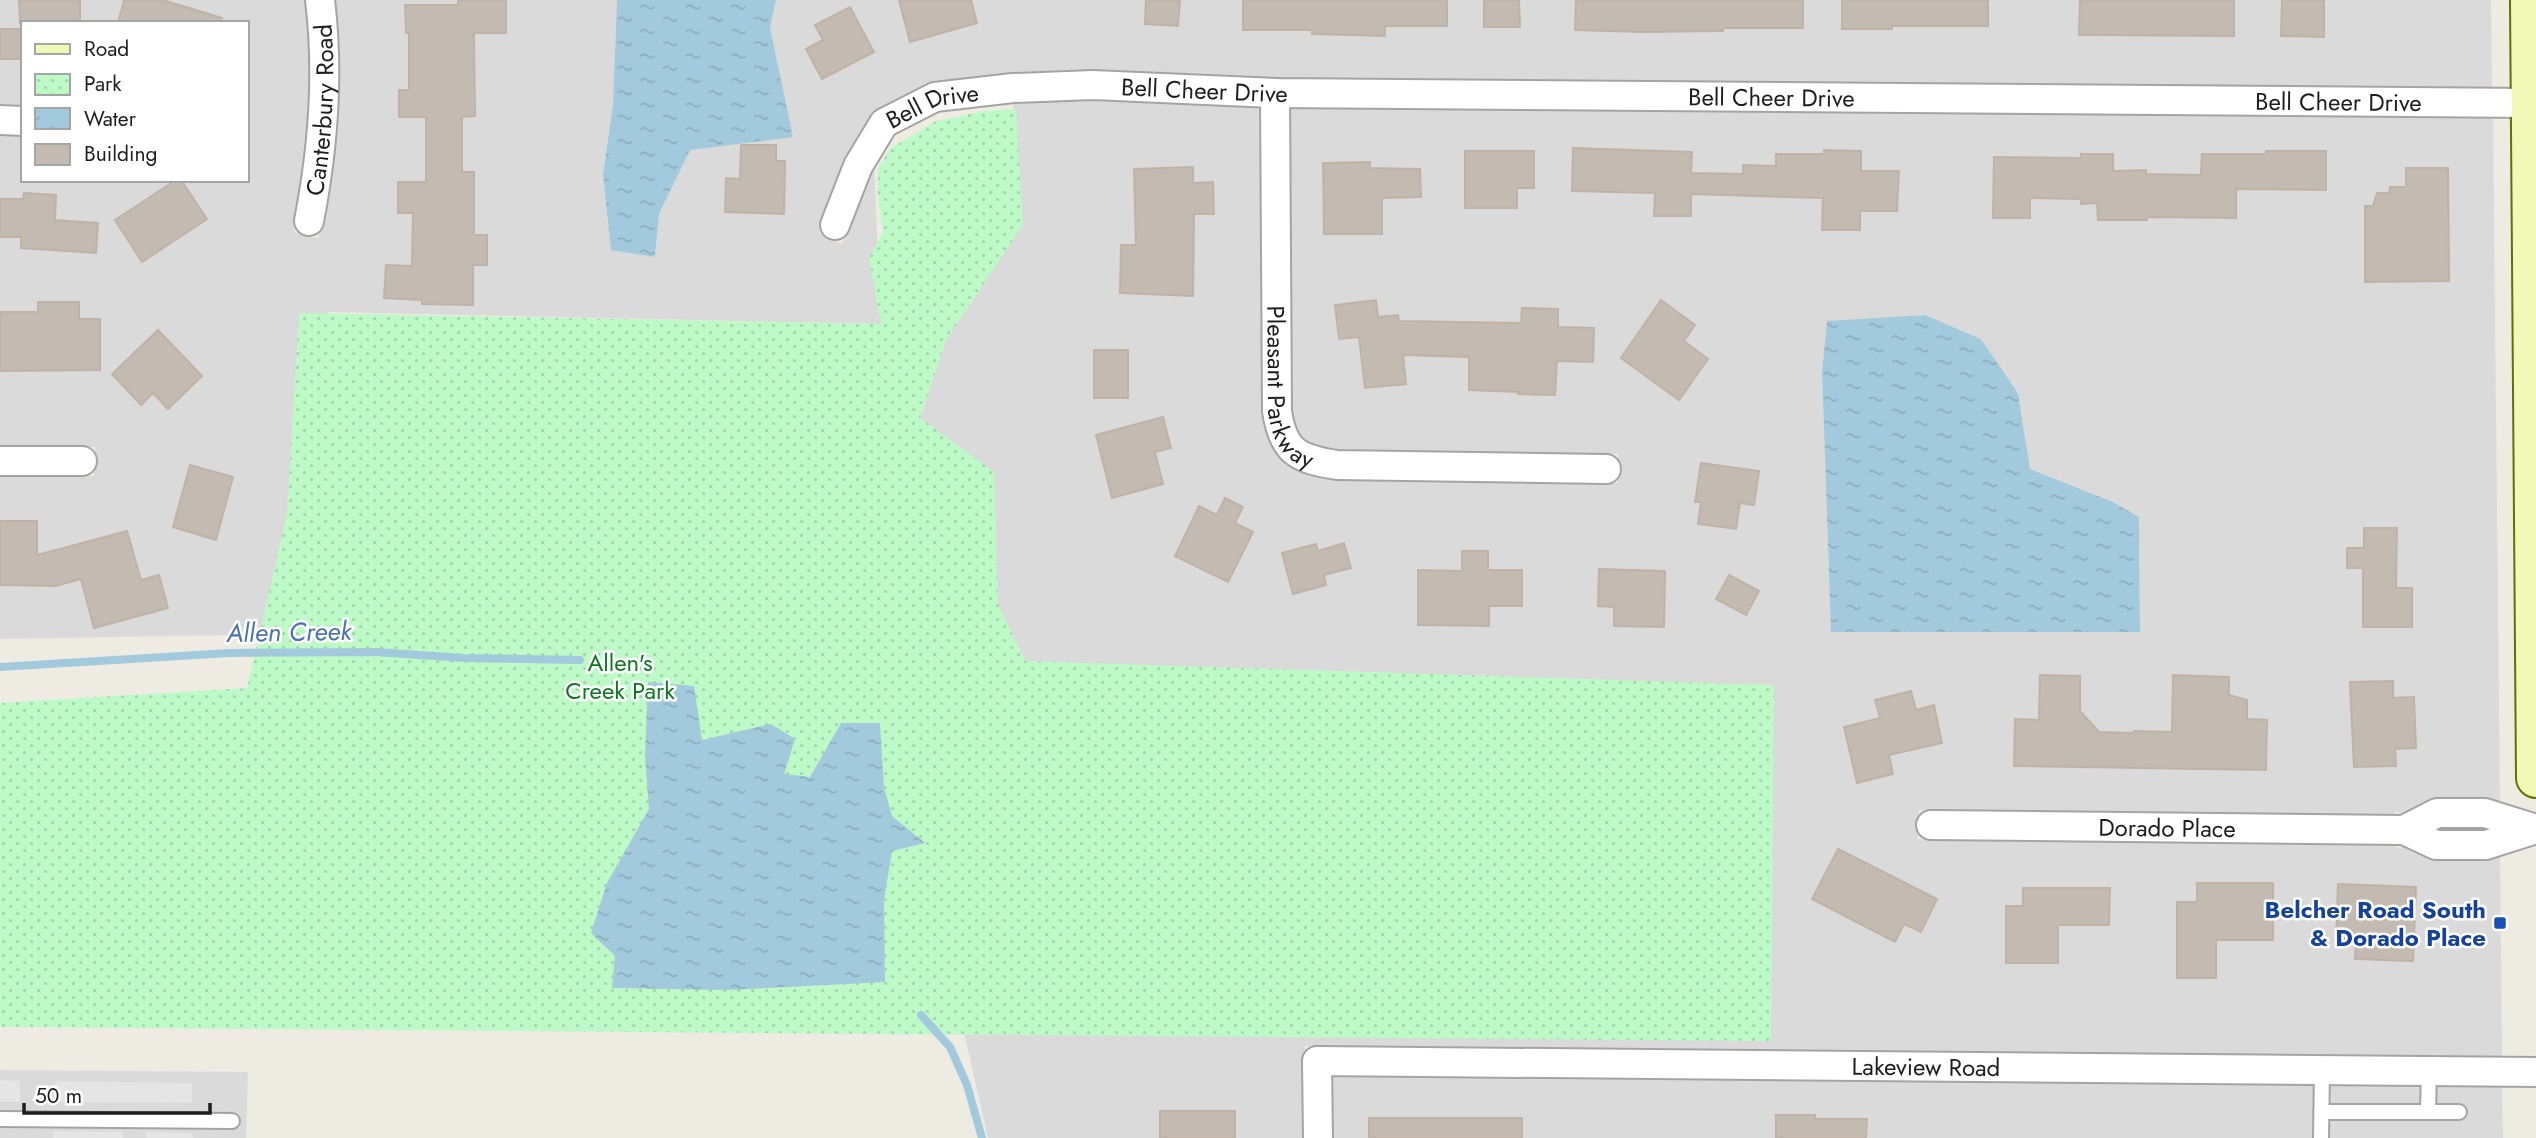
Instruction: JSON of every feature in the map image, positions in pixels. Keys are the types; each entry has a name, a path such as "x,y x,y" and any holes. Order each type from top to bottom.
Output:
{"main road":[{"path":"2530,0 2536,778"}],"street":[{"name":"Canterbury Road","path":"309,221 316,185 325,86 324,31 320,0"},
{"name":"Bell Cheer Drive","path":"1013,88 1093,86 1275,93 2531,103"},
{"name":"Bell Drive","path":"835,225 858,166 884,123 935,97 1013,88"},
{"name":"Pleasant Parkway","path":"1275,93 1276,411 1280,431 1293,452 1315,462 1337,465 1606,468"},
{"path":"0,120 21,121"},
{"path":"0,461 82,461"},
{"name":"Dorado Place","path":"1931,825 2404,830 2436,845 2486,845 2536,829"},
{"name":"Lakeview Road","path":"1318,1138 1317,1061 2536,1072"}],"lane":[{"path":"2321,1138 2322,1069"},
{"path":"2428,1112 2429,1070"},
{"path":"2322,1112 2459,1112"},
{"path":"0,1119 232,1121"}],"shaded area":[{"path":"0,0 307,0 312,86 303,182 294,232 318,238 328,186 333,0 617,0 613,104 603,175 611,250 655,256 659,214 690,149 793,137 770,27 776,0 2491,0 2492,88 1276,78 1093,71 1023,72 933,83 873,115 846,161 819,233 842,244 874,166 881,324 328,312 333,633 0,639 0,475 94,476 95,447 0,446 0,135 21,135 21,182 248,182 248,21 21,21 21,106 0,106"},
{"path":"1093,100 1263,107 1264,411 1269,440 1289,466 1311,476 1337,480 1618,483 1618,454 1338,451 1318,448 1301,440 1292,425 1289,410 1288,107 2493,117 2500,802 2488,799 2437,799 2403,814 2396,811 2395,816 1919,810 1918,839 2395,845 2397,849 2404,846 2436,859 2485,860 2500,856 2502,1057 1305,1046 1305,1138 988,1138 962,1023 993,984 1072,975 1108,991 1154,994 1196,991 1212,986 1264,1000 1290,1025 1641,1017 1709,957 1772,848 1765,743 1770,698 1749,683 1647,823 1566,823 1512,793 1500,693 1442,688 1443,781 1369,782 1276,709 1184,702 999,696 994,472 920,419 946,340 1022,225 1013,102","holes":["1925,315 1981,339 2018,393 2030,469 2113,502 2139,517 2140,632 1831,631 1822,372 1827,322"]},
{"path":"0,1070 248,1072 246,1138 0,1138"},
{"path":"1330,1076 2502,1086 2503,1138 1331,1138"},
{"path":"0,1080 20,1081 20,1102 0,1102"},
{"path":"55,1081 192,1083 192,1103 54,1102"},
{"path":"53,1131 123,1132 123,1138 53,1138"},
{"path":"146,1132 193,1133 193,1138 146,1138"}],"green space":[{"name":"Allen's Creek Park","path":"1016,109 1023,225 946,340 920,418 994,472 998,604 1025,661 1774,685 1771,1041 0,1027 0,703 247,688 287,514 299,313 881,324 869,258 883,232 878,196 878,168 891,148 934,122 983,111"}],"water":[{"path":"617,0 776,0 770,27 793,137 690,150 659,214 655,257 611,250 603,175 613,104"},
{"path":"1925,315 1981,339 2018,393 2030,469 2113,502 2139,517 2140,632 1831,632 1822,372 1827,321"},
{"path":"648,682 694,686 702,740 771,724 795,739 784,774 810,777 841,723 880,723 884,788 892,816 925,843 892,851 884,900 885,982 727,990 612,988 615,956 591,933 607,883 649,809 645,755"}],"building":[{"path":"19,0 80,0 80,21 20,23"},
{"path":"124,0 163,0 222,18 221,21 119,21"},
{"path":"458,0 506,0 506,33 474,33 475,116 462,117 462,172 474,172 474,235 487,235 487,265 473,265 473,305 422,304 422,300 384,298 386,265 412,266 413,213 398,213 398,182 426,182 426,117 399,117 399,90 409,90 409,33 406,33 405,5 458,5"},
{"path":"899,0 971,0 977,23 910,42"},
{"path":"1146,0 1180,0 1178,26 1145,24"},
{"path":"1243,0 1447,0 1447,26 1385,26 1385,36 1312,34 1312,30 1243,30"},
{"path":"1484,0 1519,0 1520,27 1484,27"},
{"path":"1576,0 1803,0 1803,28 1641,32 1575,30"},
{"path":"1842,0 1988,0 1988,26 1842,29"},
{"path":"2080,0 2234,0 2234,36 2079,35"},
{"path":"2282,0 2324,0 2324,37 2281,36"},
{"path":"850,7 874,52 822,79 806,49 823,40 815,25"},
{"path":"0,29 21,29 21,59 0,59"},
{"path":"741,145 776,145 776,161 785,161 784,214 725,212 726,178 740,179"},
{"path":"1573,148 1692,152 1691,173 1743,174 1743,165 1776,166 1776,154 1824,154 1824,150 1861,151 1861,171 1899,171 1897,211 1860,211 1860,230 1822,230 1823,198 1691,194 1691,216 1654,216 1655,193 1572,191"},
{"path":"1465,151 1534,151 1534,188 1517,188 1517,208 1465,208"},
{"path":"2266,151 2326,151 2326,190 2236,189 2236,218 2147,217 2147,220 2098,220 2097,203 2081,204 2081,199 2030,198 2030,218 1993,218 1994,157 2081,158 2081,154 2113,154 2113,171 2146,170 2146,174 2201,175 2202,154 2266,154"},
{"path":"1370,162 1370,168 1420,169 1421,197 1382,198 1382,234 1324,234 1323,163"},
{"path":"1193,167 1193,183 1213,182 1214,214 1194,214 1193,296 1120,293 1121,245 1136,245 1134,169"},
{"path":"2406,168 2448,168 2449,281 2365,282 2365,206 2373,206 2377,193 2389,193 2390,187 2406,187"},
{"path":"173,182 182,182 207,219 142,262 115,220"},
{"path":"24,193 56,195 55,220 98,223 96,253 21,248 21,237 0,237 0,199 23,199"},
{"path":"1376,300 1378,317 1398,315 1399,321 1521,323 1522,308 1558,309 1558,327 1594,328 1593,362 1557,361 1555,395 1518,394 1519,392 1469,390 1469,357 1403,355 1406,384 1365,388 1359,337 1339,339 1335,305"},
{"path":"1661,300 1695,325 1684,341 1708,359 1679,400 1621,358"},
{"path":"38,302 79,302 79,319 100,319 100,370 0,371 0,312 38,312"},
{"path":"158,330 202,376 168,409 153,393 141,405 112,374"},
{"path":"1094,350 1128,350 1128,398 1094,398"},
{"path":"1163,417 1171,448 1155,452 1163,484 1112,498 1096,435"},
{"path":"1701,463 1759,471 1754,505 1740,503 1736,529 1698,524 1701,502 1695,502"},
{"path":"190,465 233,477 216,540 173,527"},
{"path":"1225,498 1243,507 1235,523 1253,532 1228,582 1175,556 1199,506 1217,515"},
{"path":"0,521 37,521 37,555 127,531 141,580 159,575 168,608 94,628 81,579 55,586 0,585"},
{"path":"2364,528 2397,528 2396,588 2412,588 2412,627 2363,627 2363,568 2347,568 2347,548 2364,548"},
{"path":"1344,543 1351,568 1324,575 1326,585 1293,594 1282,553 1316,544 1318,551"},
{"path":"1462,551 1488,551 1488,570 1522,570 1522,606 1489,606 1489,626 1418,625 1418,570 1462,571"},
{"path":"1599,569 1665,571 1664,627 1614,626 1614,607 1598,606"},
{"path":"1729,575 1759,591 1746,615 1716,599"},
{"path":"2040,675 2080,676 2080,711 2099,732 2134,733 2172,732 2173,675 2229,677 2229,695 2247,700 2247,719 2267,720 2266,770 2014,766 2015,719 2039,720"},
{"path":"2393,681 2393,698 2414,697 2416,748 2395,749 2396,766 2354,767 2350,682"},
{"path":"1911,691 1916,710 1934,705 1942,743 1889,755 1893,774 1857,783 1844,727 1880,718 1875,700"},
{"path":"1838,849 1937,899 1921,932 1904,924 1895,942 1812,899"},
{"path":"2197,883 2273,883 2273,940 2216,940 2216,978 2177,978 2177,902 2197,902"},
{"path":"2338,884 2416,887 2413,961 2355,959 2356,941 2336,940"},
{"path":"2023,888 2110,888 2109,925 2058,925 2058,963 2006,963 2006,906 2023,906"},
{"path":"1160,1111 1235,1111 1235,1138 1160,1138"},
{"path":"1776,1115 1815,1115 1815,1119 1867,1119 1866,1138 1776,1138"},
{"path":"1369,1118 1522,1118 1522,1138 1369,1138"}],"waterway":[{"name":"Allen Creek","path":"0,667 229,653 376,652 464,658 580,660"},
{"name":"Allen Creek","path":"921,1015 950,1047 967,1085 982,1138"}],"place":[{"name":"Belcher Road South & Dorado Place","path":"2500,923"}]}
